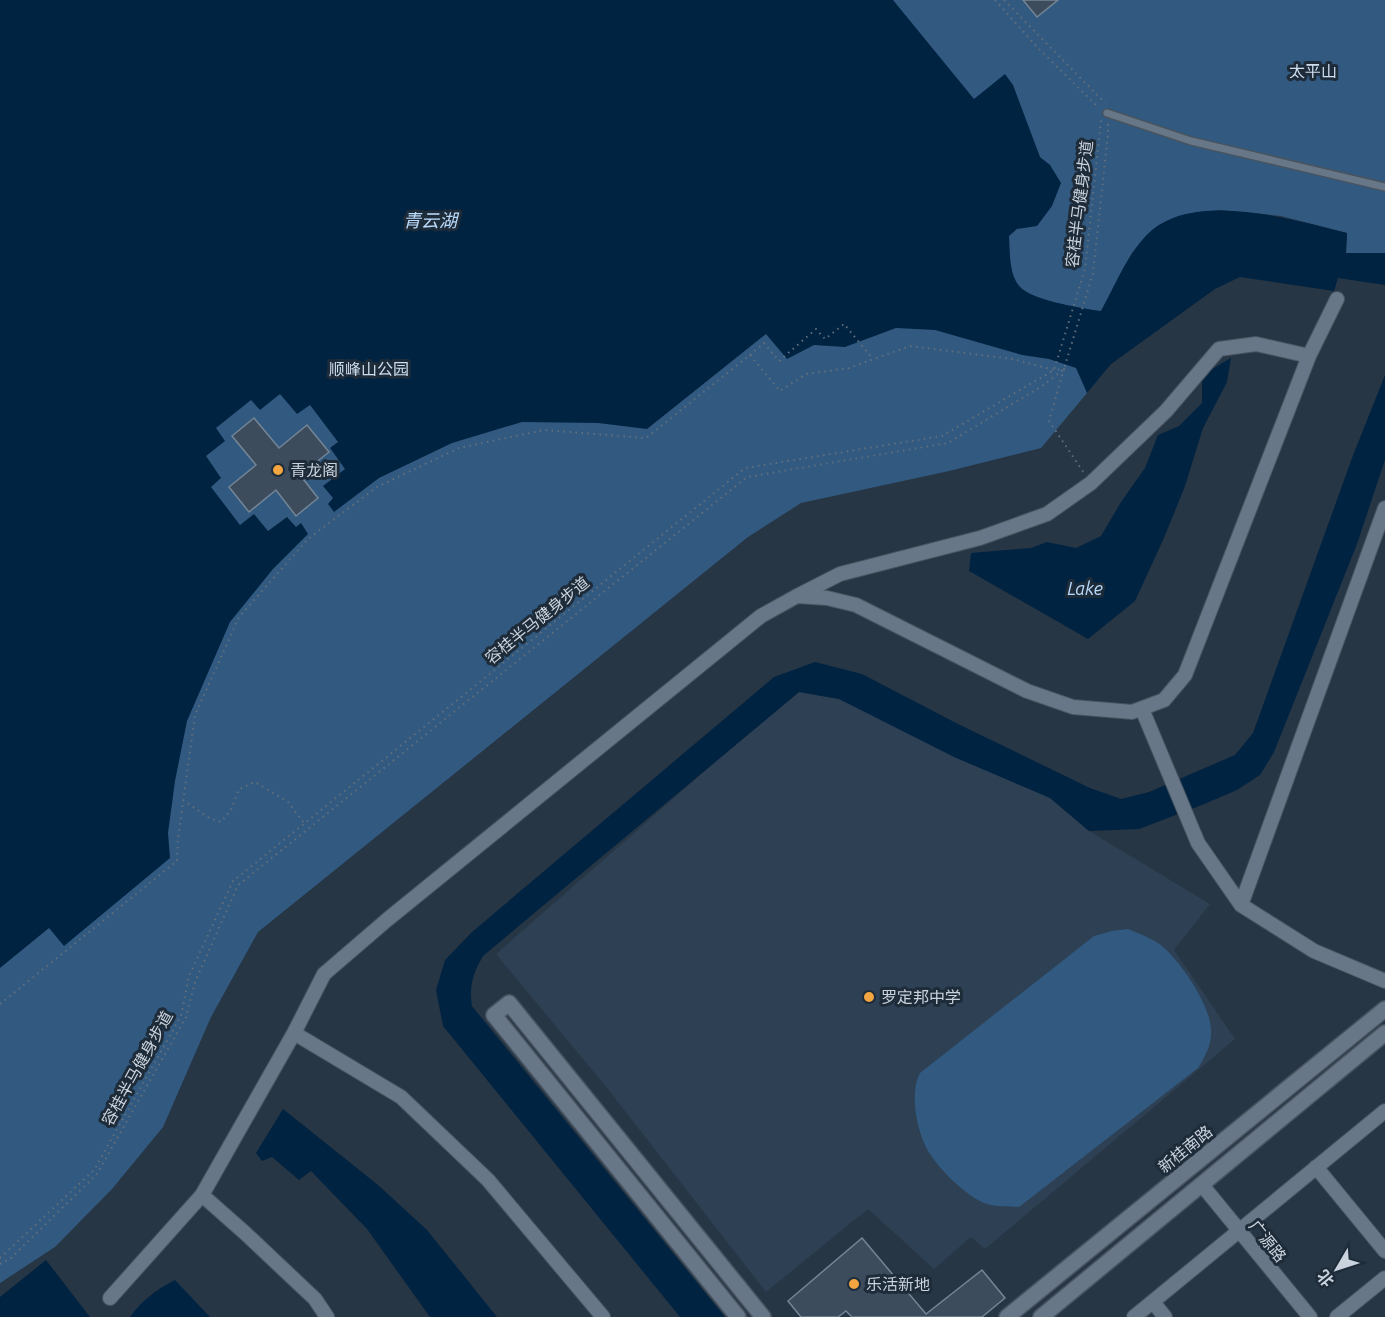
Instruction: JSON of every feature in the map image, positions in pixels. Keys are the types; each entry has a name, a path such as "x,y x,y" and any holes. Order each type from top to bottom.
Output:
{"main road":[{"path":"738,1317 494,1015 509,1003 762,1317"},
{"name":"新桂南路","path":"1007,1317 1385,1009"},
{"path":"1041,1317 1385,1034"}],"street":[{"path":"797,596 827,598 855,605 1027,691 1073,707 1132,712 1164,700 1185,675 1309,356 1337,299"},
{"path":"110,1298 202,1195 294,1033 324,974 752,623 840,574 980,538 1047,514 1091,483 1166,411 1219,349 1256,344 1309,356"},
{"path":"1241,905 1385,508"},
{"path":"1142,709 1198,843 1241,905 1314,951 1385,981"},
{"path":"294,1033 400,1097 488,1180 603,1317"},
{"path":"1134,1317 1385,1111"},
{"path":"1316,1167 1385,1251"},
{"name":"广源路","path":"1202,1185 1310,1317"},
{"path":"202,1195 315,1299 327,1317"},
{"path":"1337,1317 1385,1278"},
{"path":"1153,1302 1165,1317"}],"lane":[{"path":"1105,112 1191,141 1385,187"}],"path":[{"path":"995,0 1038,48 1105,112"},
{"path":"1004,0 1107,106 1105,112 1108,134 1094,261 1049,421 1091,483"},
{"name":"容桂半马健身步道","path":"0,1258 94,1170 180,1016 189,976 233,881 745,468 942,436 1054,370 1085,269 1105,112"},
{"path":"0,1004 177,861 177,839 195,715 238,617 308,539 376,487 459,448 544,430 646,438 764,343 779,360 816,329 825,339 844,324 873,359"},
{"path":"750,355 780,391 806,374 849,368 910,346 1013,359 1054,370 1064,369"},
{"path":"0,1264 10,1259 97,1174 186,1017 195,982 238,885 747,477 948,443 1042,386 1064,369"},
{"path":"183,800 209,818 221,822 231,810 239,789 255,783 288,801 304,823"}],"shaded area":[{"name":"罗定邦中学","path":"799,692 839,699 1050,798 1089,831 1210,904 1174,950 1235,1039 985,1249 971,1237 934,1269 868,1209 766,1292 607,1088 496,954 706,770"}],"green space":[{"name":"顺峰山公园","path":"0,0 1385,0 1385,253 1346,253 1347,233 1281,216 1220,210 1180,216 1153,230 1132,253 1101,311 1087,393 1041,448 949,471 801,503 748,537 258,932 211,1017 163,1127 112,1189 55,1247 0,1283"},
{"path":"1128,929 1162,946 1178,963 1194,986 1210,1023 1210,1043 1203,1060 1198,1068 1019,1207 994,1206 970,1195 936,1162 925,1145 915,1109 915,1090 920,1073 1094,936"}],"water":[{"name":"青云湖","path":"0,0 893,0 974,99 1005,74 1013,85 1040,157 1050,165 1061,183 1052,206 1037,226 1017,229 1009,236 1010,260 1014,278 1022,289 1042,299 1101,311 1129,258 1152,230 1172,218 1195,212 1221,210 1275,216 1347,233 1346,253 1385,253 1385,285 1338,278 1334,291 1240,277 1215,289 1111,364 1087,393 1076,368 935,330 896,328 845,347 814,345 787,359 766,334 647,429 598,423 522,422 452,443 379,478 334,512 328,504 333,498 323,486 345,469 330,448 338,442 310,405 297,414 280,394 260,410 251,400 216,428 225,441 206,456 221,478 211,487 240,525 254,514 268,531 287,517 296,527 301,523 308,534 273,569 230,622 187,721 168,833 170,858 64,946 49,928 0,968"},
{"name":"Lake","path":"1231,358 1227,382 1203,428 1185,486 1135,601 1088,639 969,571 971,553 1031,548 1047,542 1076,548 1101,536 1145,468 1158,435 1179,426 1202,403 1202,375"},
{"path":"1385,375 1385,460 1357,544 1274,752 1260,775 1237,790 1139,829 1089,831 1050,798 954,757 839,699 799,692 483,956 473,980 472,1006 725,1317 680,1317 443,1026 436,990 445,960 472,932 774,677 815,662 862,674 1090,788 1121,799 1149,792 1235,755 1253,733 1352,458"},
{"path":"283,1109 378,1185 427,1230 497,1317 430,1317 367,1229 311,1171 299,1180 272,1157 262,1161 256,1153"},
{"path":"46,1260 90,1317 0,1317 0,1297"},
{"path":"175,1280 210,1317 130,1317 139,1305"}],"building":[{"path":"1023,0 1058,0 1037,17"},
{"name":"青龙阁","path":"254,418 279,448 307,425 329,452 300,475 318,498 296,516 276,490 249,512 229,487 256,465 232,436"},
{"name":"乐活新地","path":"862,1238 926,1314 982,1270 1005,1298 982,1317 852,1317 846,1311 838,1317 801,1317 788,1301"}],"place":[{"name":"青龙阁","path":"278,470"},
{"name":"罗定邦中学","path":"869,997"},
{"name":"乐活新地","path":"854,1284"}],"park label":[{"name":"太平山","path":"1313,71"}]}
